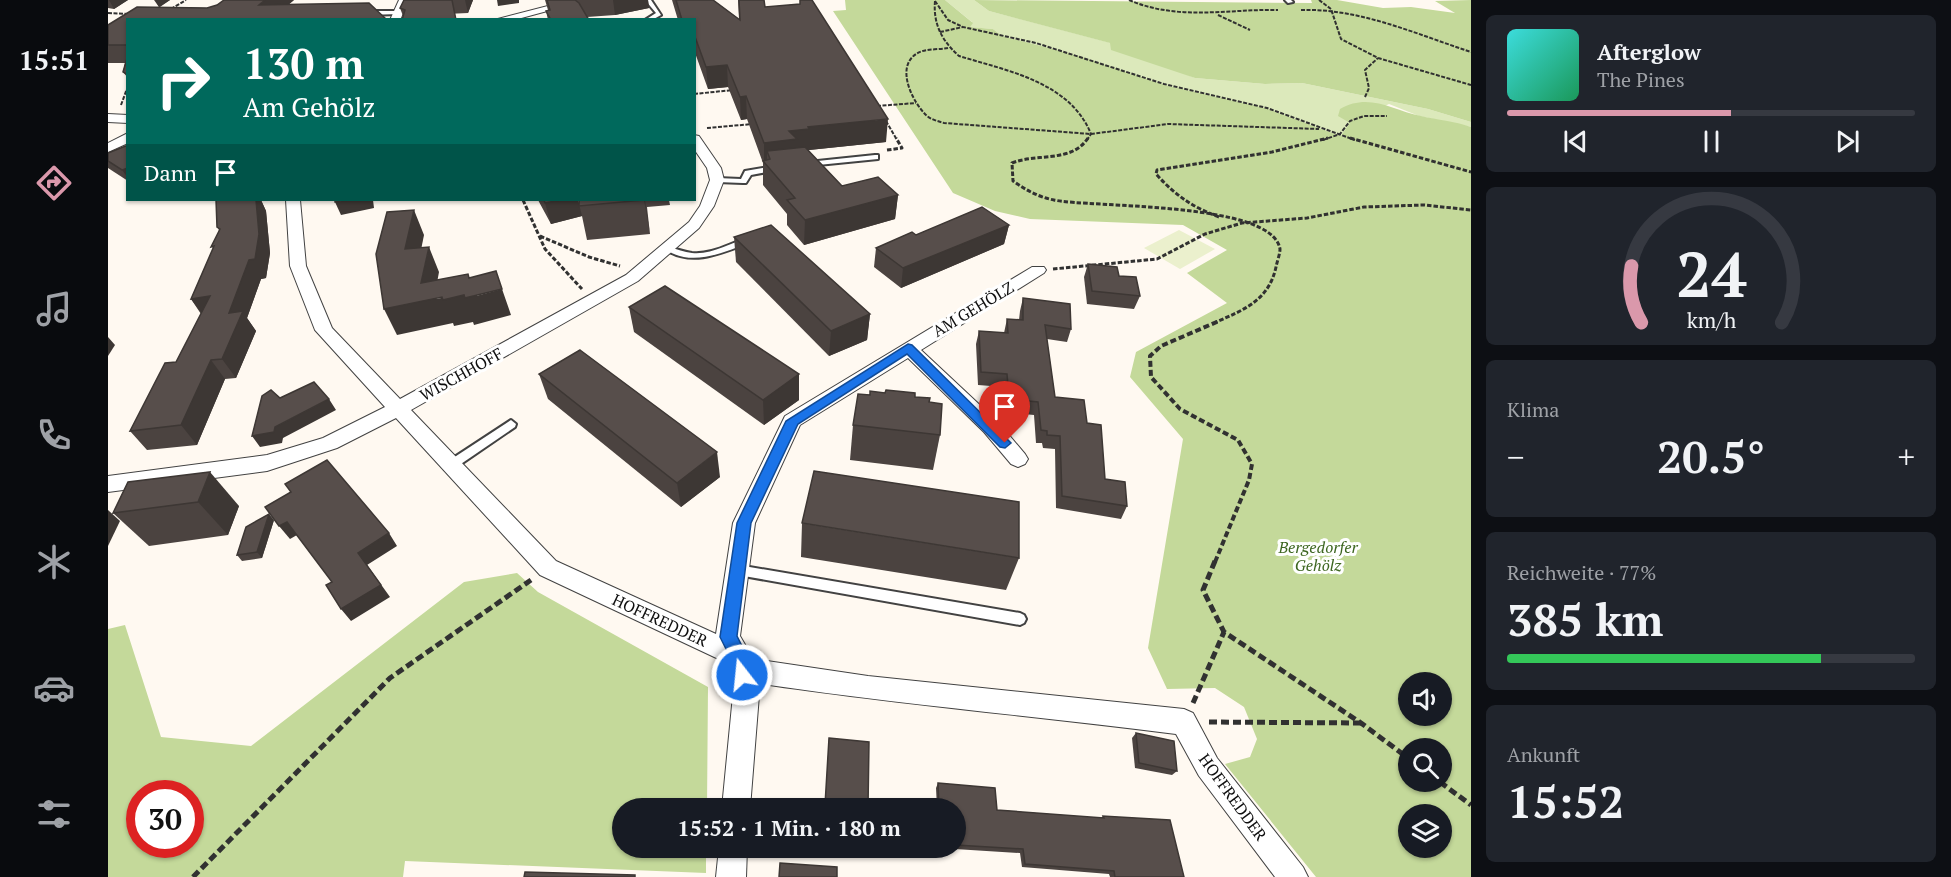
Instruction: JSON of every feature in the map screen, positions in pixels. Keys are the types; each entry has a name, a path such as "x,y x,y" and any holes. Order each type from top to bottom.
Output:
{"street":[{"path":"396,16 405,0"},
{"path":"526,0 525,5 530,12"},
{"path":"507,18 583,0"},
{"path":"108,111 126,112"},
{"path":"108,118 126,119"},
{"path":"700,134 717,180"},
{"path":"108,148 126,138"},
{"path":"108,154 126,147"},
{"name":"WISCHHOFF","path":"108,484 267,463 330,443 399,409 641,272 694,225 707,206 717,180"},
{"name":"HOFFREDDER","path":"293,201 298,266 324,330 548,568 738,656 755,671 857,687 1047,705 1184,722 1208,767 1293,877"},
{"name":"AM GEHÖLZ","path":"737,798 746,695 738,656 728,637 744,523 792,421 1038,270"},
{"path":"908,348 991,427 1018,459"},
{"path":"731,877 732,858"}],"lane":[{"path":"648,0 659,14 651,18"},
{"path":"363,13 396,16"},
{"path":"798,166 874,157"},
{"path":"717,180 743,182 748,173 788,167"},
{"path":"669,249 691,257 704,256 762,235"},
{"path":"451,465 511,424"},
{"path":"738,570 1020,620"}],"path":[{"path":"164,14 186,0"},
{"path":"935,0 948,20 963,27 1079,55 1164,84 1267,108 1323,129 1471,172"},
{"path":"935,0 934,19 948,48 958,56 1045,85 1084,114 1091,134"},
{"path":"1129,0 1141,6 1173,13 1217,14 1257,8 1280,10"},
{"path":"1319,0 1331,9 1341,39 1378,58 1471,85"},
{"path":"1298,10 1331,9 1382,22 1471,52"},
{"path":"108,13 131,14"},
{"path":"1217,14 1250,30"},
{"path":"940,32 963,27"},
{"path":"948,48 916,53 907,62 905,73 916,103 929,118 944,123 1040,132 1091,134 1168,124 1323,129"},
{"path":"1365,97 1369,88 1365,70 1378,58"},
{"path":"696,94 739,90"},
{"path":"873,99 880,112"},
{"path":"877,106 916,103"},
{"path":"1220,218 1215,213 1193,207 1174,194 1156,174 1157,170 1272,152 1340,134 1350,121 1364,116 1387,116"},
{"path":"700,134 764,123"},
{"path":"1091,134 1082,148 1057,156 1022,159 1012,163 1013,181 1024,191 1057,202 1135,205 1242,223 1273,236 1280,250 1273,283 1252,306 1161,346 1150,356 1151,377 1180,409 1238,440 1252,464 1249,480 1203,590 1224,632 1361,723 1398,751"},
{"path":"523,201 545,249 593,300"},
{"path":"1038,270 1157,259 1205,234 1242,223 1307,218 1364,207 1424,205 1471,210"},
{"path":"540,236 589,257 641,272"},
{"path":"193,877 390,678 548,568"},
{"path":"1224,632 1184,722 1361,723"},
{"path":"1452,791 1471,805"}],"green space":[{"name":"Bergedorfer Gehölz","path":"845,0 945,0 973,23 970,27 993,29 1002,36 1080,56 1165,85 1265,108 1341,136 1350,123 1338,116 1340,109 1361,102 1380,104 1471,127 1471,877 1316,877 1225,764 1250,757 1257,739 1244,707 1215,688 1167,689 1148,648 1183,439 1130,377 1136,352 1227,303 1187,273 1227,250 1183,225 1030,219 995,211 953,193 833,11 846,10"},
{"path":"945,0 974,0 989,11 1111,43 1195,78 1265,84 1302,83 1428,109 1471,122 1471,127 1419,116 1389,104 1351,123 1342,136 1265,108 1165,85 1080,56 1002,36 993,29 969,27 972,22"},
{"path":"974,0 1312,3 1311,0 1337,0 1383,8 1411,7 1455,13 1435,1 1471,0 1471,122 1428,109 1302,83 1265,84 1195,78 1111,50 1110,43 989,11"},
{"path":"1179,230 1215,249 1180,269 1144,248"},
{"path":"517,573 538,592 708,687 707,798 612,798 612,858 706,858 706,873 405,861 403,877 108,877 108,629 125,625 161,737 251,746 464,582"}],"building":[{"path":"224,0 265,0 259,5 369,3 385,18 126,18 126,45 108,45 108,25 137,7 207,8"},
{"path":"404,0 452,0 456,18 403,18 405,10 400,8"},
{"path":"547,0 575,0 588,18 550,18 546,11 550,10"},
{"path":"676,0 713,0 740,20 739,0 764,0 765,7 800,4 800,0 812,0 888,119 808,127 809,129 789,131 797,139 764,143 746,96 740,97 727,65 706,67 696,40 696,18 681,18"},
{"path":"126,146 126,169 122,170 108,161 108,153"},
{"path":"805,147 842,186 878,177 898,195 805,220 787,200 795,198 763,161 770,159 767,151"},
{"path":"216,201 256,201 259,234 255,259 249,260 229,313 243,311 222,359 211,360 181,425 130,431 165,363 176,362 210,296 191,299 214,246 211,247 220,229 217,227"},
{"path":"579,201 633,201 579,206"},
{"path":"982,207 1009,225 903,268 876,248 912,232 916,235"},
{"path":"414,210 405,249 429,247 421,283 468,274 469,278 496,271 502,289 465,298 464,295 443,300 442,297 384,309 376,254 387,212"},
{"path":"771,225 870,314 831,331 734,237"},
{"path":"1088,264 1117,267 1119,276 1136,277 1140,296 1092,291"},
{"path":"665,286 799,374 763,400 629,307"},
{"path":"1023,298 1070,304 1071,329 1045,325 1055,397 1084,400 1087,423 1101,425 1105,479 1125,482 1127,506 1062,496 1060,436 1047,435 1047,431 1041,430 1038,402 1009,399 1007,374 981,372 979,331 1008,333 1007,319 1023,320"},
{"path":"580,350 717,452 677,483 539,374"},
{"path":"314,382 329,399 275,427 274,432 252,436 262,396 271,390 280,398"},
{"path":"886,390 915,393 915,397 930,398 929,402 942,404 940,435 853,425 858,394 870,395 870,391 885,393"},
{"path":"327,460 389,533 358,553 381,585 341,609 326,585 332,582 287,522 279,526 265,507 291,492 285,484"},
{"path":"814,471 1019,502 1019,558 802,523"},
{"path":"210,472 198,502 113,513 128,482"},
{"path":"269,514 257,552 237,555 246,527"},
{"path":"1136,733 1174,741 1177,771 1139,763"},
{"path":"829,738 869,742 868,798 825,798"},
{"path":"938,783 995,788 997,810 1104,818 1103,816 1170,820 1184,877 1115,877 1114,871 1025,864 1023,849 966,846 966,798 939,798"},
{"path":"780,863 837,867 837,877 779,877"},
{"path":"525,872 635,875 635,877 524,877"}],"route":[{"path":"742,675 738,656 728,637 744,523 792,421 908,348 1005,443"}]}
